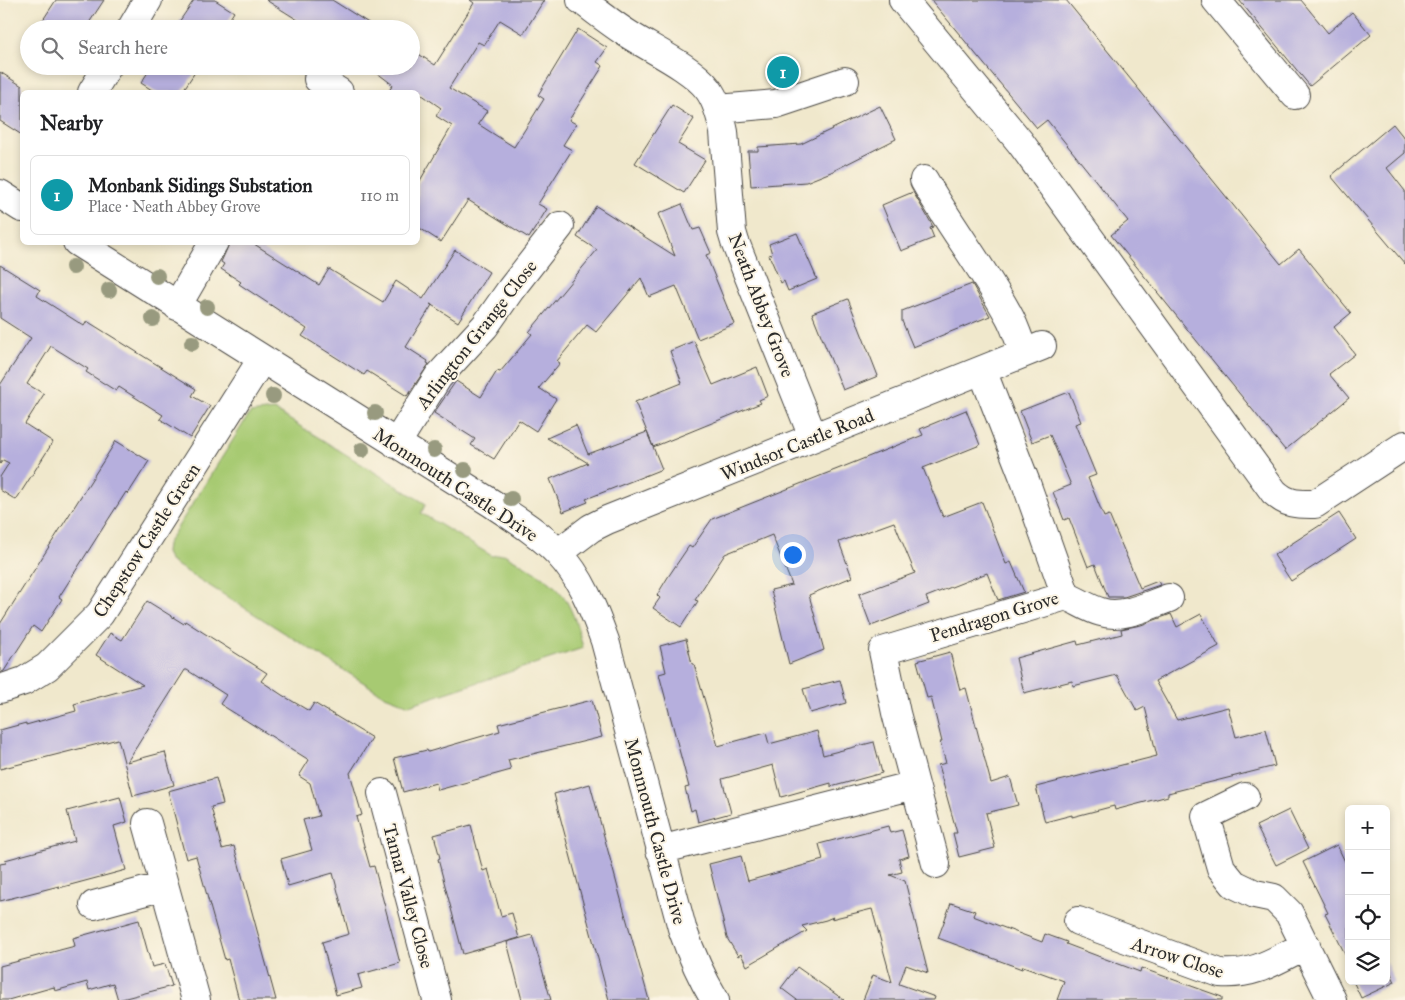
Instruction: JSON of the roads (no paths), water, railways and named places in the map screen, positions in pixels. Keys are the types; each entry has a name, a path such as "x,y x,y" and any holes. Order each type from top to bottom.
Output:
{"street":[{"path":"136,20 148,0"},
{"name":"Neath Abbey Grove","path":"581,0 627,33 697,76 708,89 718,108 724,132 732,232 735,242 813,437"},
{"path":"903,0 1020,142 1274,492 1283,500 1298,504 1315,504 1405,445"},
{"path":"1216,0 1295,95"},
{"path":"93,90 102,75"},
{"path":"718,108 776,104 845,81"},
{"name":"Windsor Castle Road","path":"558,553 584,533 606,520 1033,350 924,180"},
{"path":"0,194 20,207"},
{"name":"Arlington Grange Close","path":"396,444 438,377 485,326 560,226"},
{"name":"Monmouth Castle Drive","path":"82,245 514,518 558,553 578,580 594,608 682,928 692,956 715,1000"},
{"path":"177,306 212,245"},
{"name":"Chepstow Castle Green","path":"0,689 24,681 47,667 100,614 262,359"},
{"name":"Pendragon Grove","path":"936,864 883,651 1066,596 1026,483 982,370"},
{"path":"1066,596 1103,613 1110,614 1122,613 1169,598"},
{"path":"660,850 915,785"},
{"name":"Tamar Valley Close","path":"382,793 437,1000"},
{"path":"1245,798 1206,816 1220,868 1234,884 1255,894 1274,898 1289,913 1332,1000"},
{"path":"147,823 196,1000"},
{"path":"94,905 164,886"},
{"name":"Arrow Close","path":"1078,921 1220,973 1235,975 1249,972 1306,945"}],"place":[{"name":"Monbank Sidings Substation","path":"783,72"}]}
